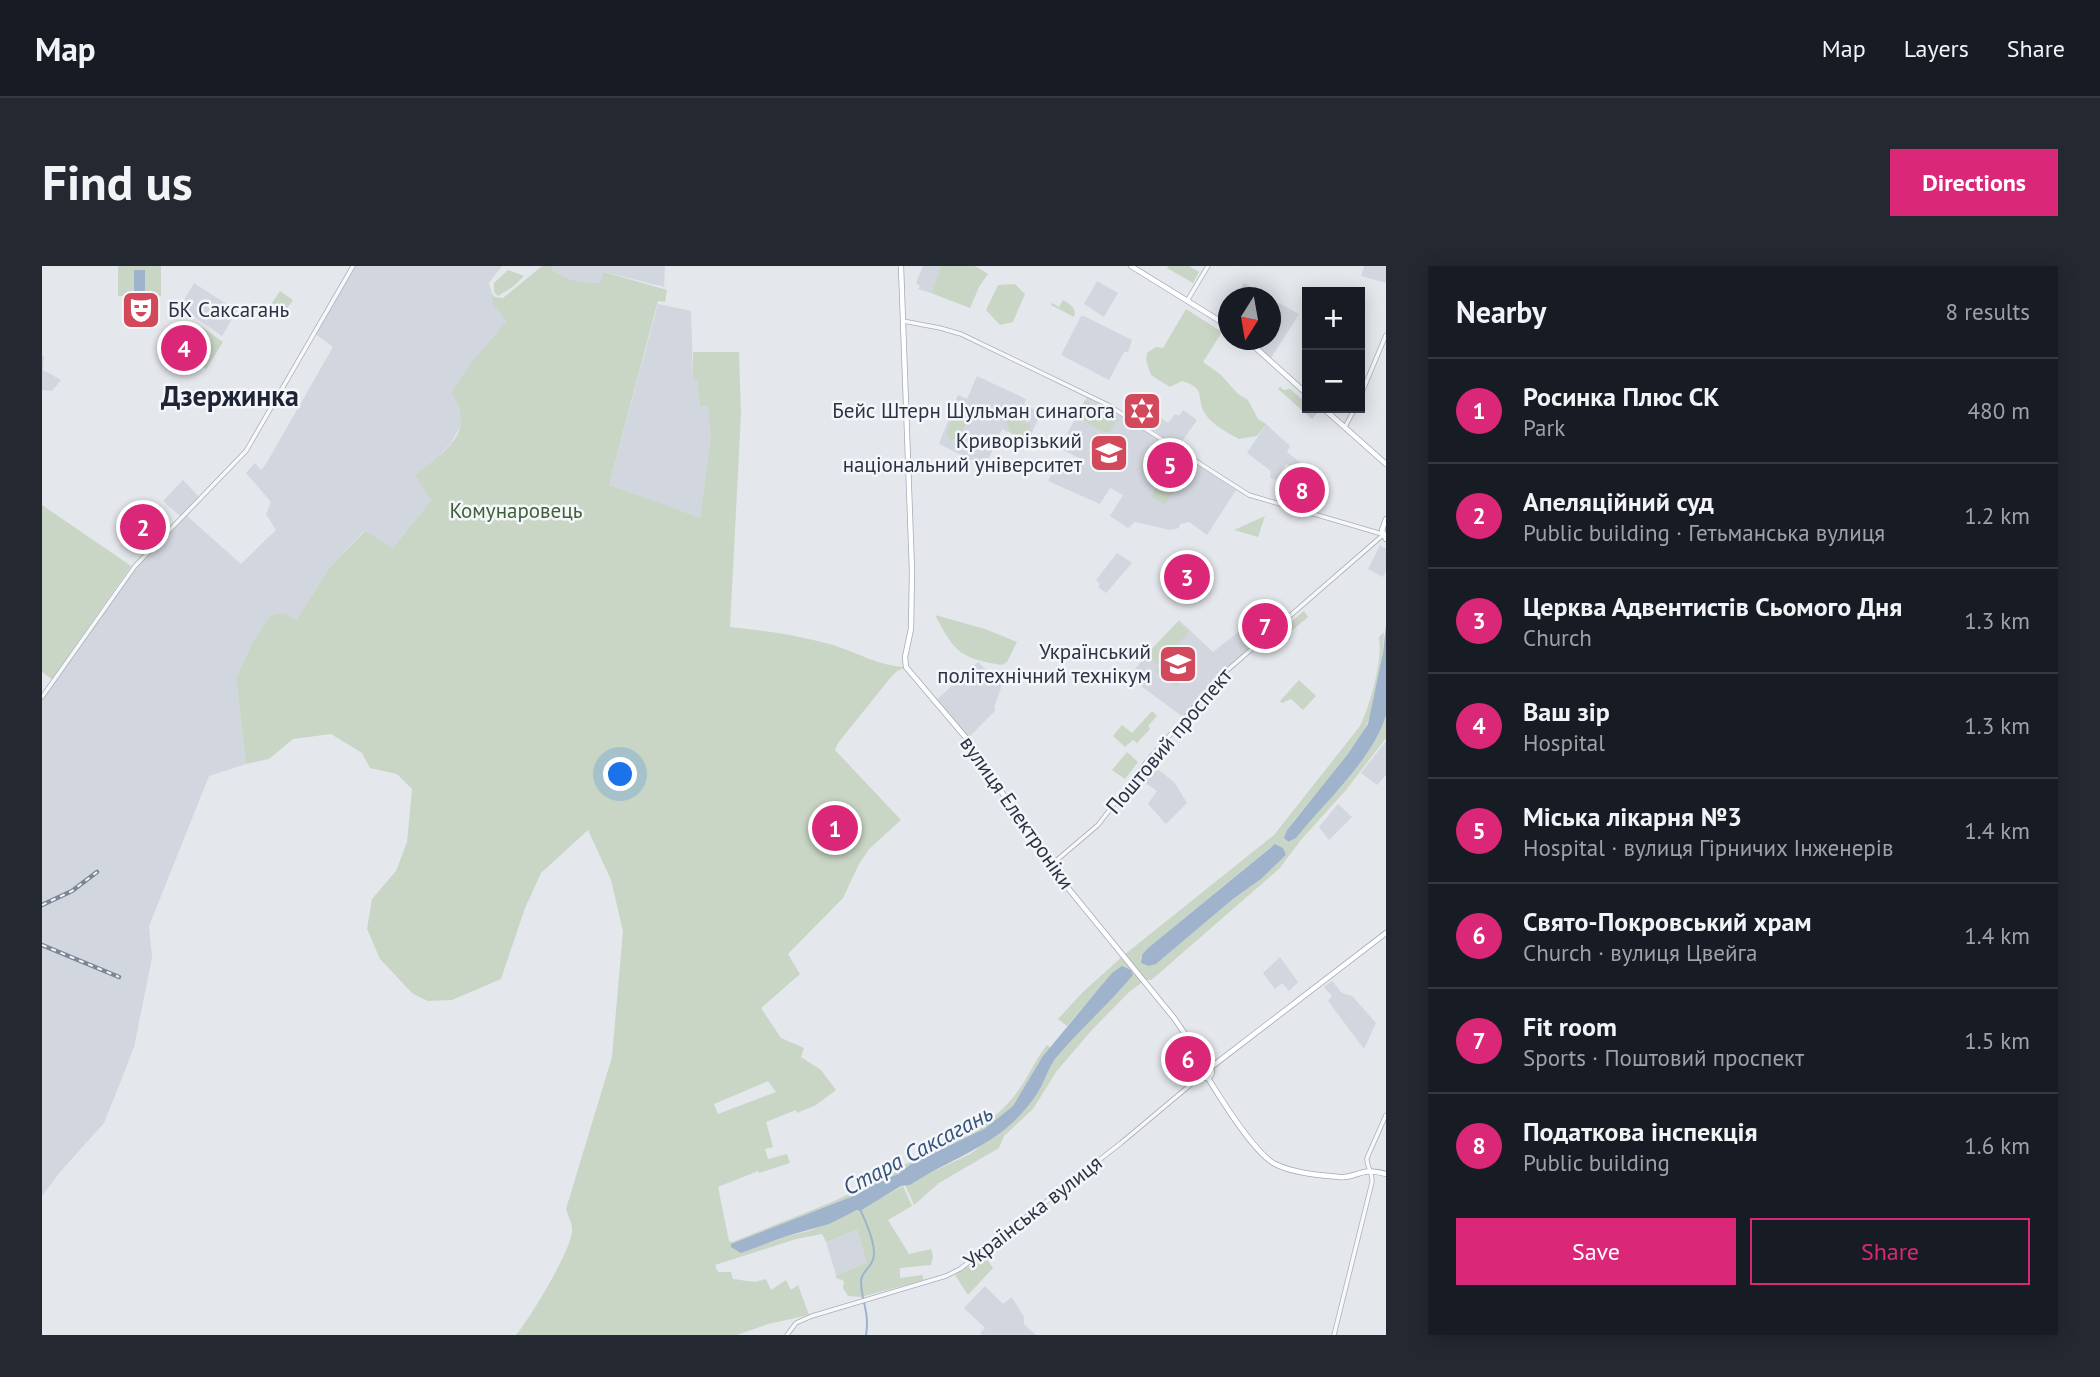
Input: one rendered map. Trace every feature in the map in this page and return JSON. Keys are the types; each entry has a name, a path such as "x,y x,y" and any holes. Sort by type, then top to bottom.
{"main road":[{"path":"901,266 903,321"},
{"path":"1131,266 1218,320"},
{"name":"вулиця Електроніки","path":"903,321 912,571 911,629 905,657 906,667 967,739 1050,866 1174,1018 1196,1050 1203,1066"},
{"path":"1258,350 1302,390"},
{"path":"1329,413 1386,464"},
{"path":"1384,536 1382,525 1386,519"},
{"path":"1210,1068 1386,933"},
{"path":"1210,1068 1203,1066 1199,1071 1201,1076 1208,1078 1257,1148 1274,1163 1343,1178 1372,1171 1386,1174"},
{"path":"1208,1078 1212,1074 1210,1068"}],"street":[{"path":"42,697 135,566 246,451 353,266"},
{"path":"1187,301 1208,266"},
{"path":"903,321 961,334 1108,405 1249,495 1384,536"},
{"path":"1365,385 1386,335"},
{"path":"1345,427 1352,413"},
{"name":"Поштовий проспект","path":"1050,866 1098,825 1159,747 1223,674 1374,541 1384,536"},
{"name":"Українська вулиця","path":"787,1335 803,1319 946,1276 960,1269 1121,1143 1201,1076"},
{"path":"1334,1335 1369,1196 1372,1171 1367,1164 1367,1158 1386,1115"}],"shaded area":[{"path":"353,266 502,266 489,283 493,305 508,321 459,404 463,414 461,425 451,443 439,456 431,500 393,548 364,531 330,567 296,620 251,645 236,678 246,764 209,776 149,926 152,958 134,1047 122,1078 104,1123 42,1196 42,697 135,566 181,517 163,501 183,480 200,498 185,514 241,564 276,530 266,514 271,502 246,473 255,463 261,470 266,464 333,347 314,333"},
{"path":"553,266 665,266 664,287 605,272 600,283 590,285 567,280 552,270"},
{"path":"923,266 941,266 931,293 918,289 920,286 916,283"},
{"path":"1364,266 1386,266 1386,283 1361,276"},
{"path":"1097,281 1118,293 1104,317 1084,304"},
{"path":"194,283 237,311 222,336 180,307"},
{"path":"658,304 691,311 693,378 697,379 700,406 708,407 711,421 700,519 609,485"},
{"path":"1281,304 1299,314 1281,342"},
{"path":"1081,316 1132,340 1128,352 1124,352 1109,380 1061,355"},
{"path":"1262,350 1276,350 1271,358"},
{"path":"42,356 43,370 61,380 52,391 42,390"},
{"path":"977,376 1026,399 1024,404 1041,413 1028,441 1002,429 985,467 939,444 958,395 967,399"},
{"path":"1087,397 1140,427 1236,490 1207,535 1189,522 1170,530 1135,522 1128,528 1110,516 1123,495 1110,488 1100,504 1048,481 1055,467 1071,472 1079,458 1059,448"},
{"path":"1183,410 1197,420 1178,447 1147,426 1155,414 1168,423 1175,414 1179,416"},
{"path":"1266,424 1290,446 1287,452 1301,463 1297,469 1286,464 1276,480 1270,478 1271,471 1247,453"},
{"path":"1380,545 1386,549 1386,571 1383,577 1368,569"},
{"path":"1117,553 1132,563 1106,593 1098,587 1100,584 1096,580"},
{"name":"Український політехнічний технікум","path":"1179,620 1213,652 1237,633 1249,648 1204,691 1183,717 1129,677"},
{"path":"978,662 1002,685 994,708 996,710 967,739 934,702"},
{"path":"1386,741 1386,775 1377,785 1361,773"},
{"path":"1150,763 1175,783 1187,803 1166,824 1148,804 1157,791 1138,778"},
{"path":"1338,804 1352,817 1329,840 1319,827"},
{"path":"1280,957 1298,982 1289,991 1282,983 1275,989 1263,973"},
{"path":"1332,981 1342,993 1352,996 1376,1023 1364,1049 1328,1001 1332,996 1324,987"},
{"path":"857,1230 867,1263 836,1275 826,1242"},
{"path":"985,1286 1003,1304 1012,1297 1024,1317 1024,1324 1036,1335 982,1335 980,1333 985,1328 964,1308"}],"green space":[{"path":"118,266 161,266 161,296 118,296"},
{"name":"Комунаровець","path":"542,266 553,266 552,270 558,274 580,282 600,283 604,272 667,290 665,302 658,301 609,485 700,518 711,436 708,407 700,406 697,380 693,378 693,352 739,352 741,414 730,627 807,639 833,645 878,662 906,667 891,677 835,750 901,820 869,849 843,898 788,954 800,974 761,1008 781,1038 804,1048 801,1057 821,1070 836,1090 816,1105 766,1122 773,1147 765,1149 768,1159 787,1154 790,1163 759,1173 758,1171 718,1187 729,1241 732,1242 832,1202 888,1176 888,1168 894,1167 898,1174 856,1195 732,1244 770,1243 809,1231 863,1208 903,1186 912,1206 888,1220 909,1254 931,1249 933,1256 931,1265 900,1268 900,1278 922,1275 924,1280 861,1297 848,1296 843,1288 844,1281 836,1278 836,1275 867,1263 857,1230 826,1242 822,1234 796,1239 715,1265 718,1272 731,1272 733,1279 755,1282 766,1279 771,1290 786,1280 791,1290 798,1285 809,1315 768,1324 737,1335 516,1335 549,1284 570,1240 572,1226 566,1209 612,1057 623,931 611,880 588,830 541,873 525,908 501,979 452,1000 428,1001 413,994 380,959 367,929 372,899 396,871 407,842 412,789 397,774 370,768 362,753 331,734 293,739 269,759 246,764 236,678 251,645 270,616 284,613 296,620 330,567 365,531 393,548 431,500 415,475 446,449 459,430 459,407 451,393 472,362 507,321 493,305 492,294 503,298","holes":["768,1081 776,1092 718,1114 714,1104"]},
{"path":"941,266 975,266 988,274 970,308 931,293"},
{"path":"1189,266 1199,272 1193,283 1167,268"},
{"path":"508,270 524,276 498,296 494,292 494,283"},
{"path":"1015,284 1025,294 1013,322 1000,325 986,310 998,285"},
{"path":"280,291 293,300 285,311 280,308 274,317 266,312"},
{"path":"1063,300 1074,309 1074,317 1051,305 1052,303 1059,307"},
{"path":"1186,309 1218,329 1218,338 1203,362 1248,400 1258,419 1266,424 1257,436 1239,439 1230,434 1206,415 1195,387 1182,381 1170,387 1151,375 1146,360 1147,353 1156,347 1163,348"},
{"path":"202,327 223,342 206,369 184,355"},
{"path":"1278,389 1290,389 1302,400 1302,410"},
{"path":"1085,400 1117,418 1110,432 1103,432 1076,416"},
{"path":"1305,413 1317,413 1312,419"},
{"path":"960,414 965,417 966,423 959,438 952,440 947,432 953,417"},
{"path":"1009,415 1031,425 1025,439 1010,432 1006,420"},
{"path":"1168,470 1180,478 1183,475 1190,480 1187,485 1180,481 1165,505 1151,496"},
{"path":"42,505 131,566 52,679 42,672"},
{"path":"1265,516 1258,537 1234,530"},
{"path":"1304,611 1308,617 1289,633 1285,627"},
{"path":"935,615 985,629 1017,642 1007,662 1002,665 977,660 954,646"},
{"path":"1251,621 1260,632 1246,644 1237,633"},
{"path":"1178,622 1189,632 1158,665 1147,654"},
{"path":"1384,632 1380,678 1368,722 1353,749 1287,830 1286,841 1296,838 1360,764 1380,731 1386,715 1386,738 1346,790 1300,841 1280,868 1156,976 1145,980 1128,993 1091,1031 1056,1072 1033,1109 1004,1136 999,1148 939,1183 914,1205 905,1185 970,1154 1010,1125 1039,1091 1057,1057 1130,978 1107,980 1067,1026 1058,1019 1083,992 1124,955 1274,835 1360,726 1375,683 1379,637","holes":["1272,846 1286,855 1261,879 1156,964 1149,966 1140,958 1148,948"]},
{"path":"1168,659 1185,676 1176,687 1155,671"},
{"path":"1299,680 1316,696 1303,710 1291,699 1282,703 1280,701"},
{"path":"1152,711 1157,716 1148,726 1150,729 1137,743 1133,740 1125,747 1113,736 1122,725 1132,733"},
{"path":"1127,752 1138,762 1125,779 1112,770"},
{"path":"1047,1045 1050,1047 1013,1106 984,1129 899,1173 893,1161 898,1153 906,1164 965,1136 992,1118 1020,1089"},
{"path":"984,1255 993,1268 968,1295 955,1275"}],"water":[{"path":"134,270 145,270 145,293 134,293"},
{"path":"1386,625 1386,715 1380,731 1360,764 1296,838 1288,842 1284,838 1287,830 1348,754 1368,724"},
{"path":"1275,844 1283,848 1286,855 1261,879 1156,964 1149,966 1141,963 1142,955 1148,948"},
{"path":"1122,966 1131,970 1133,975 1056,1058 1031,1102 999,1133 975,1149 910,1185 901,1186 860,1211 741,1253 731,1247 731,1244 856,1195 898,1174 911,1164 984,1129 1013,1106 1043,1056 1112,973"}],"waterway":[{"path":"861,1211 874,1251 872,1262 861,1281 867,1320 866,1335"}],"railway":[{"path":"42,905 72,891 97,872"},
{"path":"42,945 119,977"}],"place":[{"name":"БК Саксагань","path":"141,310"},
{"name":"Ваш зір","path":"184,348"},
{"name":"Бейс Штерн Шульман синагога","path":"1142,411"},
{"name":"Криворізький національний університет","path":"1109,453"},
{"name":"Міська лікарня №3","path":"1170,465"},
{"name":"Податкова інспекція","path":"1302,490"},
{"name":"Апеляційний суд","path":"143,527"},
{"name":"Церква Адвентистів Сьомого Дня","path":"1187,577"},
{"name":"Fit room","path":"1265,626"},
{"name":"Український політехнічний технікум","path":"1178,664"},
{"name":"Росинка Плюс СК","path":"835,828"},
{"name":"Свято-Покровський храм","path":"1188,1059"}],"district":[{"name":"Дзержинка","path":"230,396"}],"water label":[{"name":"Стара Саксагань","path":"918,1150"}]}
